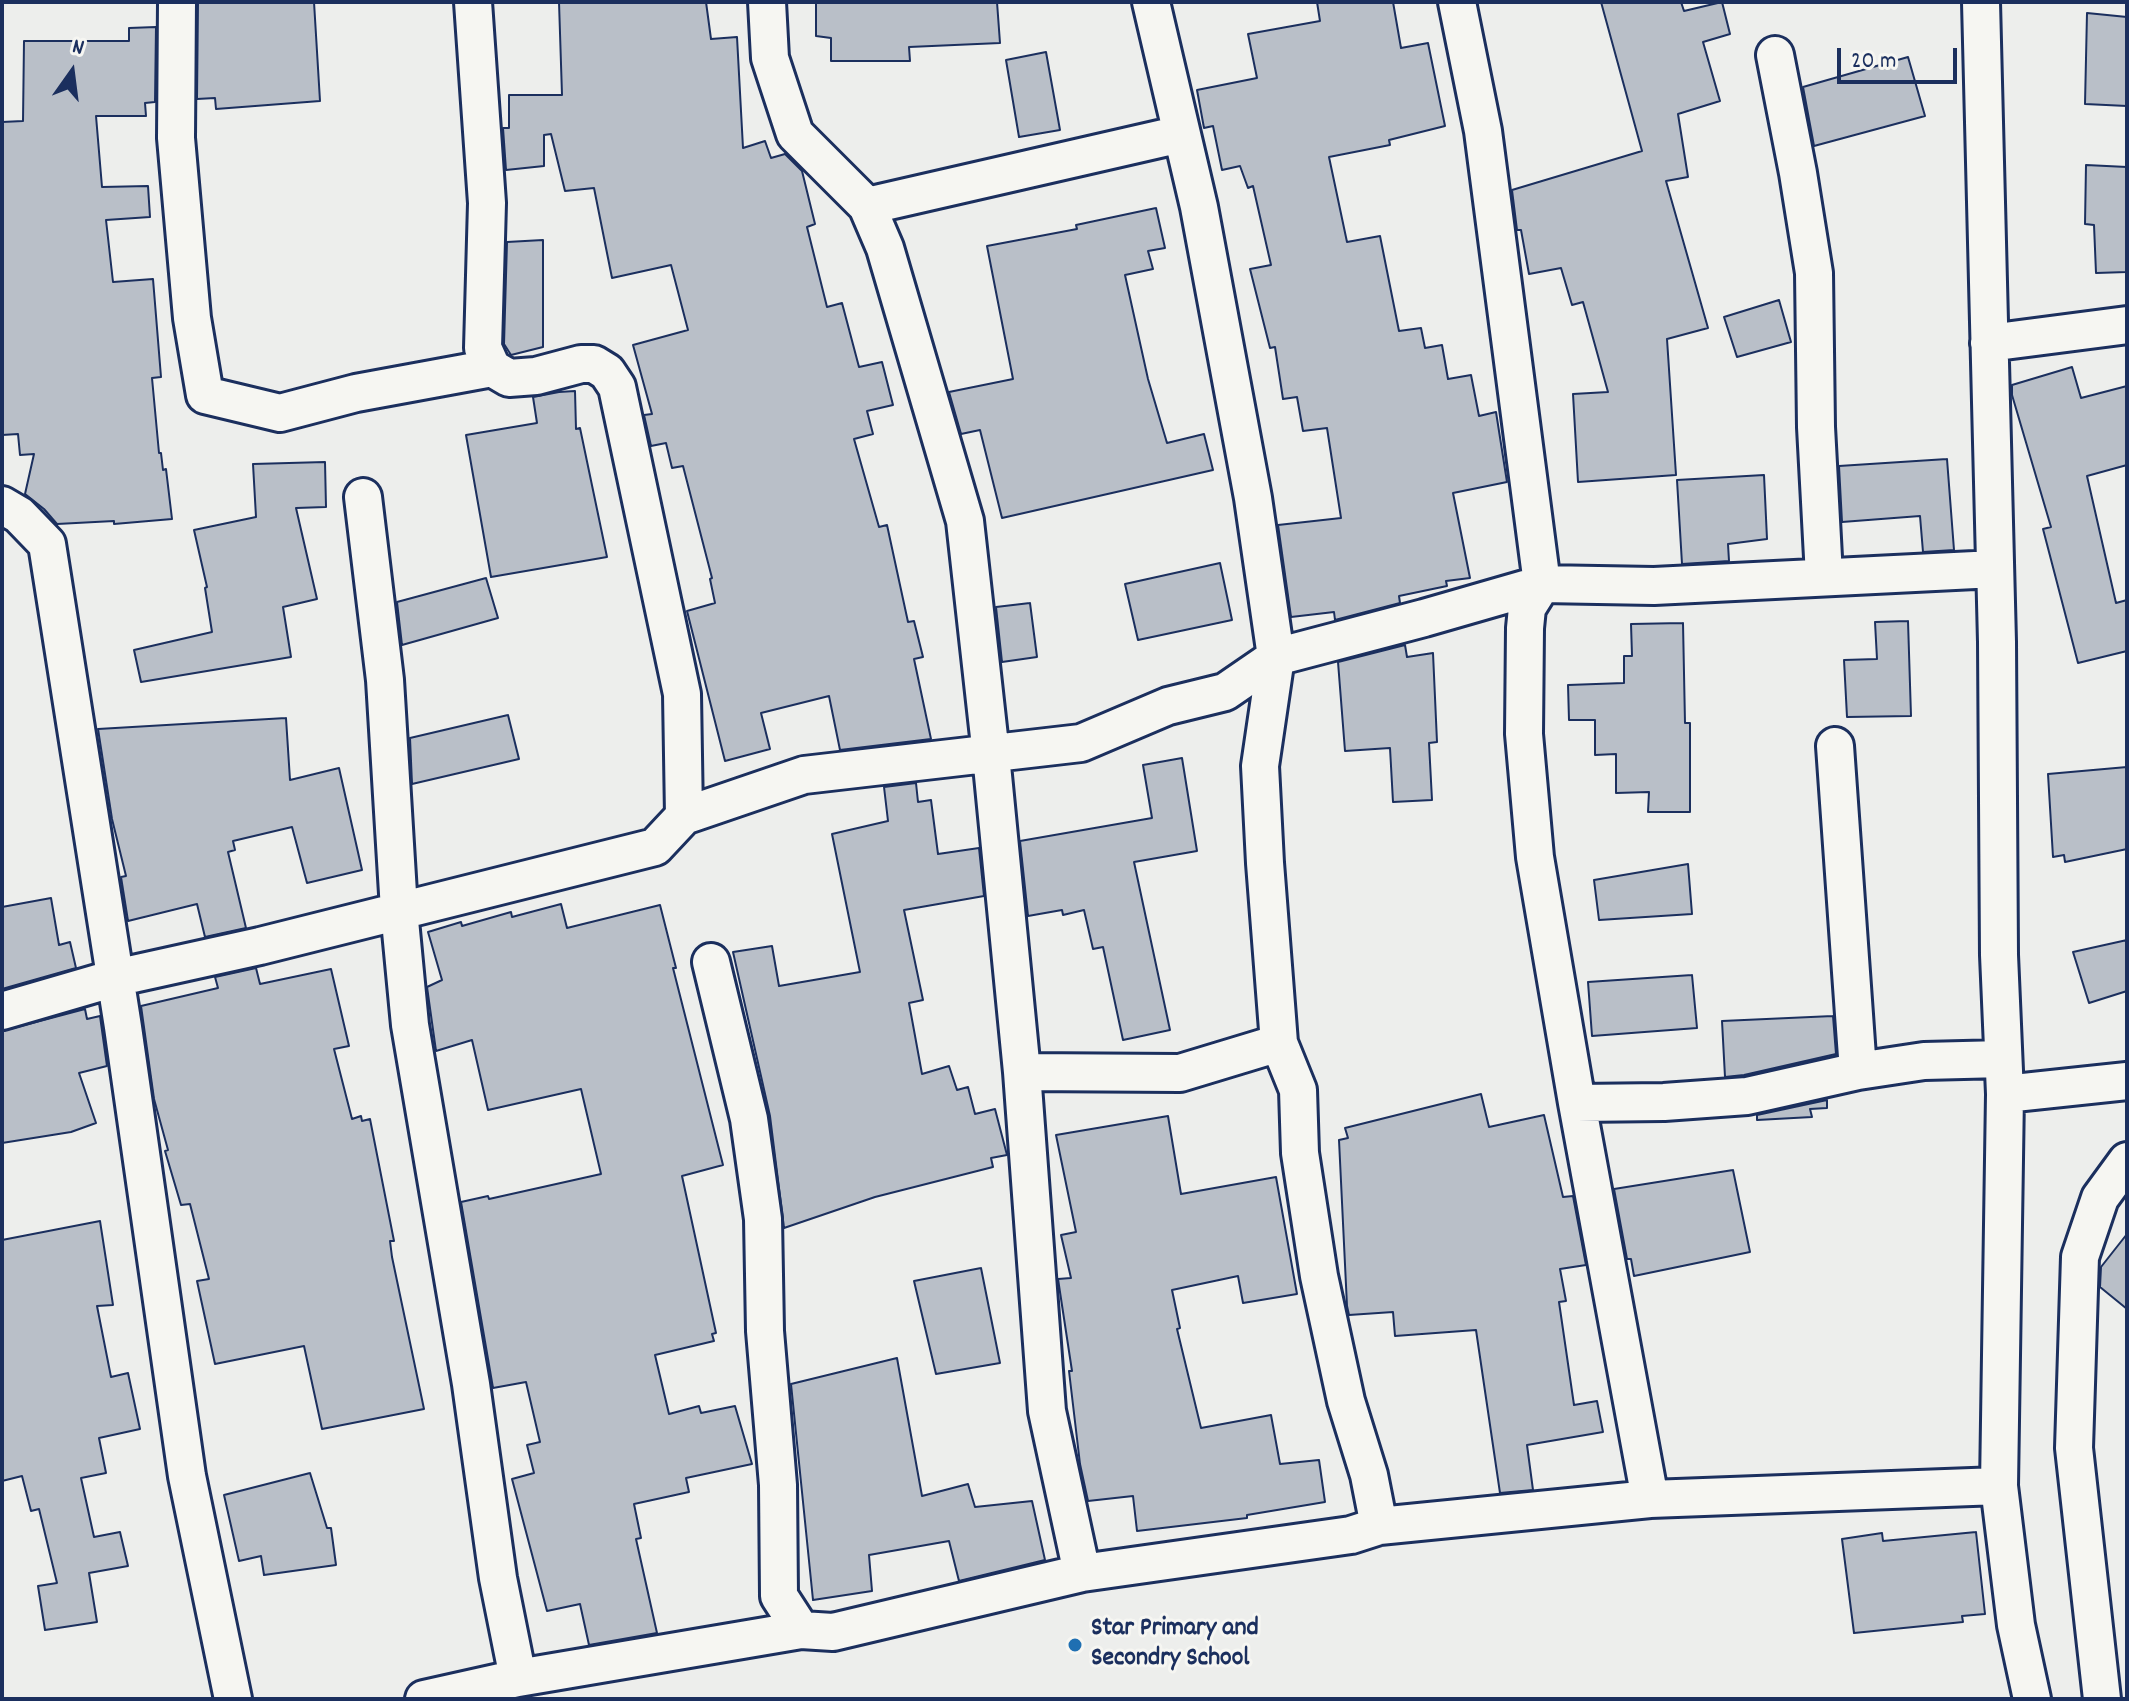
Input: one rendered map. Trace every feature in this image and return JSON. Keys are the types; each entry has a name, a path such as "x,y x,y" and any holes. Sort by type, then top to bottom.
{"street":[{"path":"177,2 176,138 192,318 205,395 280,413 356,393 492,368"},
{"path":"473,2 487,203 483,348 492,368 509,378 536,376 581,364 594,364 607,372 617,387 682,694 684,816"},
{"path":"767,2 770,58 795,134 867,206 885,248 965,521 1022,1072 1047,1411 1082,1573"},
{"path":"1151,2 1199,207 1253,498 1276,657 1260,766 1279,1043 1298,1090 1300,1153 1319,1276 1346,1401 1369,1475 1379,1526"},
{"path":"1457,2 1483,131 1542,584 1527,608 1524,734 1535,857 1650,1499"},
{"path":"1981,2 1995,569 1999,955 2004,1076 1999,1486 2016,1625 2032,1699"},
{"path":"1775,55 1814,273 1816,427 1824,576"},
{"path":"867,206 1181,134"},
{"path":"1989,343 2127,325"},
{"path":"363,497 385,680 399,910 410,1025 471,1384 498,1578 518,1678"},
{"path":"2,505 19,515 47,544 115,978 187,1476 233,1699"},
{"path":"2,1011 115,978 260,946 655,847 684,816 804,775 1081,743 1168,706 1225,692 1276,657 1542,584 1654,586 1995,569"},
{"path":"1835,746 1858,1071"},
{"path":"711,962 749,1119 763,1219 765,1331 778,1485 779,1596 801,1630"},
{"path":"1022,1072 1180,1073 1279,1043"},
{"path":"1577,1103 1664,1102 1747,1096 1858,1071 1924,1061 2004,1076 2127,1081"},
{"path":"2102,1699 2074,1448 2080,1257 2100,1198 2127,1161"},
{"path":"424,1699 518,1678 801,1630 833,1632 1082,1573 1351,1535 1379,1526 1650,1499 1999,1486"}],"building":[{"path":"198,2 314,2 320,101 216,109 215,98 197,99"},
{"path":"559,2 706,2 711,39 737,37 743,148 765,141 771,158 785,154 802,171 815,224 807,227 827,307 842,303 859,367 882,362 893,405 867,411 873,434 854,439 879,527 887,525 908,622 914,621 923,657 914,659 931,739 840,750 829,696 761,713 770,749 725,761 687,611 715,603 712,578 683,466 672,468 666,443 651,446 644,415 652,414 633,345 688,330 671,265 612,278 594,188 565,191 551,134 544,135 544,166 506,170 503,128 509,128 509,95 562,95"},
{"path":"816,2 997,2 1000,43 909,47 910,61 831,61 831,38 816,36"},
{"path":"1317,2 1393,2 1401,48 1428,43 1445,126 1389,140 1390,145 1329,157 1347,242 1380,236 1399,331 1421,328 1425,348 1442,345 1448,379 1471,375 1479,416 1496,412 1507,482 1453,493 1470,578 1446,581 1447,586 1399,596 1400,603 1335,620 1334,612 1291,617 1278,525 1341,518 1327,428 1303,431 1297,397 1283,399 1275,347 1270,348 1250,269 1271,265 1253,186 1248,188 1240,166 1222,170 1213,126 1204,128 1197,90 1257,78 1248,34 1320,21"},
{"path":"1601,2 1681,2 1684,11 1722,2 1730,34 1703,42 1720,101 1678,114 1688,177 1666,181 1708,328 1667,339 1676,475 1578,482 1573,394 1608,392 1583,302 1572,305 1561,268 1529,274 1521,230 1517,230 1512,190 1642,151"},
{"path":"2087,13 2127,17 2127,106 2085,104"},
{"path":"156,27 155,102 145,103 146,116 96,116 102,187 148,186 150,217 106,220 113,282 153,279 161,377 152,378 159,453 163,470 166,469 172,519 114,524 114,521 57,524 25,494 34,454 20,455 18,434 2,435 2,122 23,121 24,41 129,41 129,28"},
{"path":"1046,52 1060,130 1019,137 1006,60"},
{"path":"1908,57 1925,116 1814,146 1803,87"},
{"path":"2086,165 2127,167 2127,272 2096,273 2094,225 2085,224"},
{"path":"1156,208 1165,248 1148,251 1153,269 1125,275 1148,379 1167,443 1204,434 1213,470 1002,518 980,430 961,434 949,392 1013,379 987,246 1077,229 1076,225"},
{"path":"543,240 543,347 511,355 504,344 507,242"},
{"path":"1779,300 1791,342 1737,357 1724,317"},
{"path":"2072,367 2081,398 2127,386 2127,465 2087,476 2116,603 2127,600 2127,651 2078,663 2043,529 2051,527 2012,395 2012,385"},
{"path":"575,391 576,429 580,428 607,557 491,577 466,435 537,423 533,397"},
{"path":"1947,459 1954,550 1923,552 1920,516 1842,522 1839,466"},
{"path":"325,462 326,507 296,508 317,599 283,607 291,657 141,682 134,650 212,632 207,587 194,530 256,517 253,464"},
{"path":"1764,475 1767,539 1728,544 1729,561 1682,564 1677,480"},
{"path":"1220,563 1232,620 1138,640 1125,584"},
{"path":"486,578 498,618 402,645 397,602"},
{"path":"1030,603 1037,657 1002,662 996,607"},
{"path":"1908,621 1911,716 1847,717 1844,660 1877,659 1875,622"},
{"path":"1683,623 1685,723 1690,723 1690,812 1648,812 1649,792 1616,793 1616,754 1595,755 1595,720 1569,720 1568,685 1624,683 1624,656 1632,656 1631,624"},
{"path":"1405,645 1407,657 1433,653 1437,742 1429,743 1432,800 1393,802 1390,748 1345,751 1338,662"},
{"path":"508,715 519,759 412,784 410,738"},
{"path":"286,718 290,780 339,768 362,870 307,883 292,827 233,841 235,850 228,852 246,928 205,937 197,904 128,921 121,877 126,876 112,819 98,729"},
{"path":"1182,758 1197,851 1134,862 1170,1030 1123,1040 1103,947 1093,949 1084,910 1063,915 1062,910 1028,916 1020,841 1152,818 1143,765"},
{"path":"2127,767 2127,849 2065,862 2064,855 2053,857 2048,774"},
{"path":"916,783 918,802 931,800 938,854 979,848 984,896 904,910 923,1000 909,1003 922,1074 949,1066 957,1090 968,1087 975,1114 995,1109 1007,1155 991,1158 993,1167 875,1197 784,1228 770,1116 733,952 772,946 779,986 860,972 832,834 888,821 884,787"},
{"path":"1688,864 1692,914 1599,920 1594,880"},
{"path":"51,898 59,945 70,942 76,968 2,989 2,907"},
{"path":"561,904 567,928 660,905 723,1165 682,1176 716,1333 712,1334 714,1341 655,1355 669,1414 699,1406 701,1413 735,1406 752,1464 686,1478 689,1492 634,1504 641,1538 636,1539 657,1633 589,1645 580,1604 547,1611 512,1479 534,1473 527,1445 540,1442 526,1382 493,1388 461,1202 488,1196 489,1199 601,1174 581,1089 488,1110 472,1040 436,1051 427,987 442,980 428,932 461,922 462,926 511,912 512,917"},
{"path":"2127,940 2127,991 2089,1003 2073,952"},
{"path":"256,968 260,984 331,969 349,1046 334,1049 352,1119 361,1116 362,1121 370,1119 394,1241 390,1241 392,1257 424,1409 322,1429 304,1346 215,1364 197,1281 209,1279 190,1204 181,1205 165,1151 168,1150 154,1099 141,1006 218,988 215,977"},
{"path":"1692,975 1697,1028 1592,1036 1588,982"},
{"path":"85,1009 87,1019 100,1016 107,1066 79,1073 96,1123 71,1132 2,1143 2,1031"},
{"path":"1833,1016 1836,1054 1725,1077 1722,1021"},
{"path":"1481,1094 1489,1127 1544,1115 1563,1197 1573,1196 1586,1265 1560,1269 1566,1301 1559,1302 1574,1405 1597,1401 1603,1432 1527,1445 1533,1490 1500,1493 1476,1330 1395,1336 1393,1312 1349,1315 1339,1140 1348,1138 1345,1128"},
{"path":"1827,1100 1827,1108 1810,1109 1812,1117 1757,1120 1757,1115"},
{"path":"1168,1116 1181,1194 1276,1177 1297,1294 1243,1303 1238,1276 1172,1290 1180,1328 1177,1329 1201,1428 1271,1415 1280,1464 1319,1460 1325,1502 1247,1515 1247,1518 1137,1531 1133,1496 1088,1501 1080,1464 1069,1371 1072,1371 1058,1279 1071,1278 1061,1235 1076,1232 1056,1135"},
{"path":"1733,1170 1750,1252 1634,1276 1631,1259 1627,1259 1614,1189"},
{"path":"100,1221 113,1305 97,1306 111,1377 128,1373 140,1429 99,1438 106,1473 81,1478 94,1537 120,1532 128,1566 89,1573 97,1622 45,1630 38,1586 57,1583 39,1509 31,1511 22,1476 2,1481 2,1240"},
{"path":"2127,1234 2127,1309 2100,1287 2101,1267"},
{"path":"981,1268 1000,1363 936,1374 914,1281"},
{"path":"897,1358 922,1496 968,1484 975,1507 1032,1501 1045,1560 959,1581 949,1541 869,1555 872,1591 813,1600 791,1384"},
{"path":"310,1473 327,1528 331,1528 336,1565 264,1575 261,1556 239,1561 224,1495"},
{"path":"1976,1532 1985,1614 1962,1616 1963,1622 1854,1633 1842,1539 1882,1533 1883,1541"}],"place":[{"name":"Star Primary and Secondry School","path":"1075,1645"}]}
